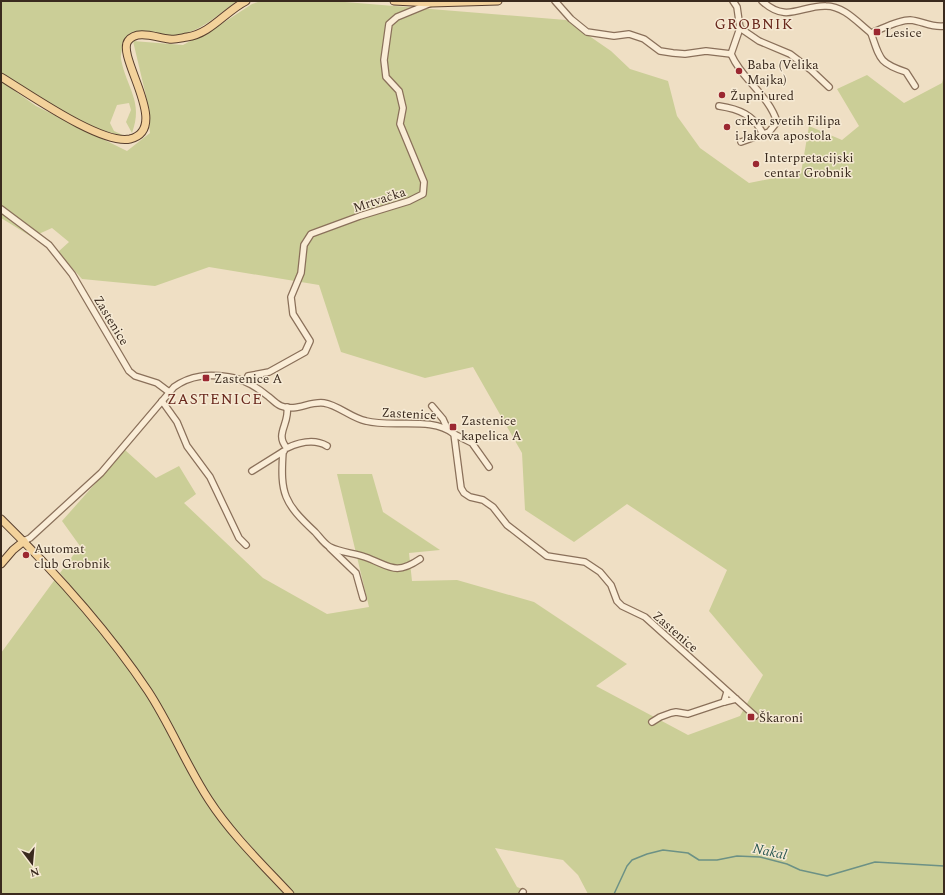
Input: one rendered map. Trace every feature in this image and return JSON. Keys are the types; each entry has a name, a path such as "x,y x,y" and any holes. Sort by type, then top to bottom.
{"main road":[{"path":"1,76 88,129 108,137 122,140 132,138 141,132 147,116 129,59 126,46 128,40 137,35 170,40 189,37 205,30 246,1"},
{"path":"394,1 431,3 498,1"},
{"path":"1,518 70,590 101,628 148,692 210,801 234,834 290,894"},
{"path":"1,564 13,550 24,541"}],"street":[{"path":"555,1 571,20 587,32 614,36 629,34 644,38 660,51 685,54 706,51 731,54"},
{"path":"733,1 738,7 740,28 731,54 738,69 770,104 776,124 769,132 741,142"},
{"path":"762,1 771,8 782,12 799,12 827,6 842,10 871,33 880,58 888,66 906,72 915,86"},
{"name":"Mrtvačka","path":"246,381 248,376 269,372 305,352 310,341 293,314 291,297 301,273 304,245 311,234 360,216 409,201 423,194 424,182 400,124 403,108 399,91 386,77 384,60 389,24 397,17 431,3"},
{"path":"871,33 908,20 918,21 930,26 944,26"},
{"path":"740,28 759,41 790,54 811,70 829,87"},
{"path":"719,106 729,107 752,118 758,123 763,134"},
{"name":"Zastenice","path":"1,209 46,243 72,274 129,370 135,376 157,383 169,392"},
{"path":"24,541 30,538 101,473 169,392 184,380 195,376 229,377 246,381 276,403 287,407 288,414 281,440 285,450 283,490 295,514 356,573 363,598"},
{"path":"162,401 177,422 187,446 210,477 239,538 246,545"},
{"name":"Zastenice","path":"287,407 324,403 365,421 390,424 438,425 447,428 454,434 461,488 464,493 470,497 483,500 493,507 507,525 547,556 585,562 600,572 611,585 617,601 622,606 645,617 755,716"},
{"path":"432,406 443,419 447,428"},
{"path":"454,434 472,444 489,467"},
{"path":"252,471 294,444 316,441 327,446"},
{"path":"328,546 338,550 351,552 396,570 409,566 420,559"},
{"path":"724,702 727,692"},
{"path":"652,722 660,716 676,712 688,714 736,699"}],"green space":[{"path":"1,1 237,1 208,23 183,34 173,37 161,37 138,34 126,38 121,59 135,103 135,122 132,133 126,122 131,110 129,103 117,105 110,123 114,131 127,137 80,124 14,84 1,73"},
{"path":"261,1 333,1 566,20 611,51 630,69 668,81 677,116 700,148 749,183 801,173 809,126 842,140 859,126 837,89 867,75 904,103 942,83 944,75 944,894 588,894 578,875 563,860 495,848 517,887 522,889 520,894 294,894 222,814 200,780 174,730 90,609 60,573 80,546 62,521 125,450 156,478 179,466 196,494 184,503 263,578 327,614 369,607 337,474 372,474 383,512 440,550 409,553 412,581 457,580 534,602 627,664 596,686 688,735 740,716 763,675 709,611 727,570 627,504 574,542 525,510 522,453 473,367 425,378 341,352 319,285 209,267 155,286 82,279 58,252 69,242 52,228 32,237 1,218 1,81 36,106 127,151 150,133 146,96 133,41 183,45 220,25 252,4"},
{"path":"56,578 104,636 137,680 155,709 198,790 216,814 286,894 1,894 1,653"}],"waterway":[{"name":"Nakal","path":"614,894 627,866 632,860 663,850 688,853 699,860 717,860 737,856 760,857 787,864 800,870 827,876 875,862 944,866"}],"place":[{"name":"Lesice","path":"877,32"},
{"name":"Baba (Velika Majka)","path":"739,71"},
{"name":"Župni ured","path":"722,95"},
{"name":"crkva svetih Filipa i Jakova apostola","path":"727,127"},
{"name":"Interpretacijski centar Grobnik","path":"756,164"},
{"name":"Zastenice A","path":"206,378"},
{"name":"Zastenice kapelica A","path":"453,427"},
{"name":"Automat club Grobnik","path":"26,555"},
{"name":"Škaroni","path":"751,717"}],"district":[{"name":"GROBNIK","path":"754,24"},
{"name":"ZASTENICE","path":"215,399"}]}
